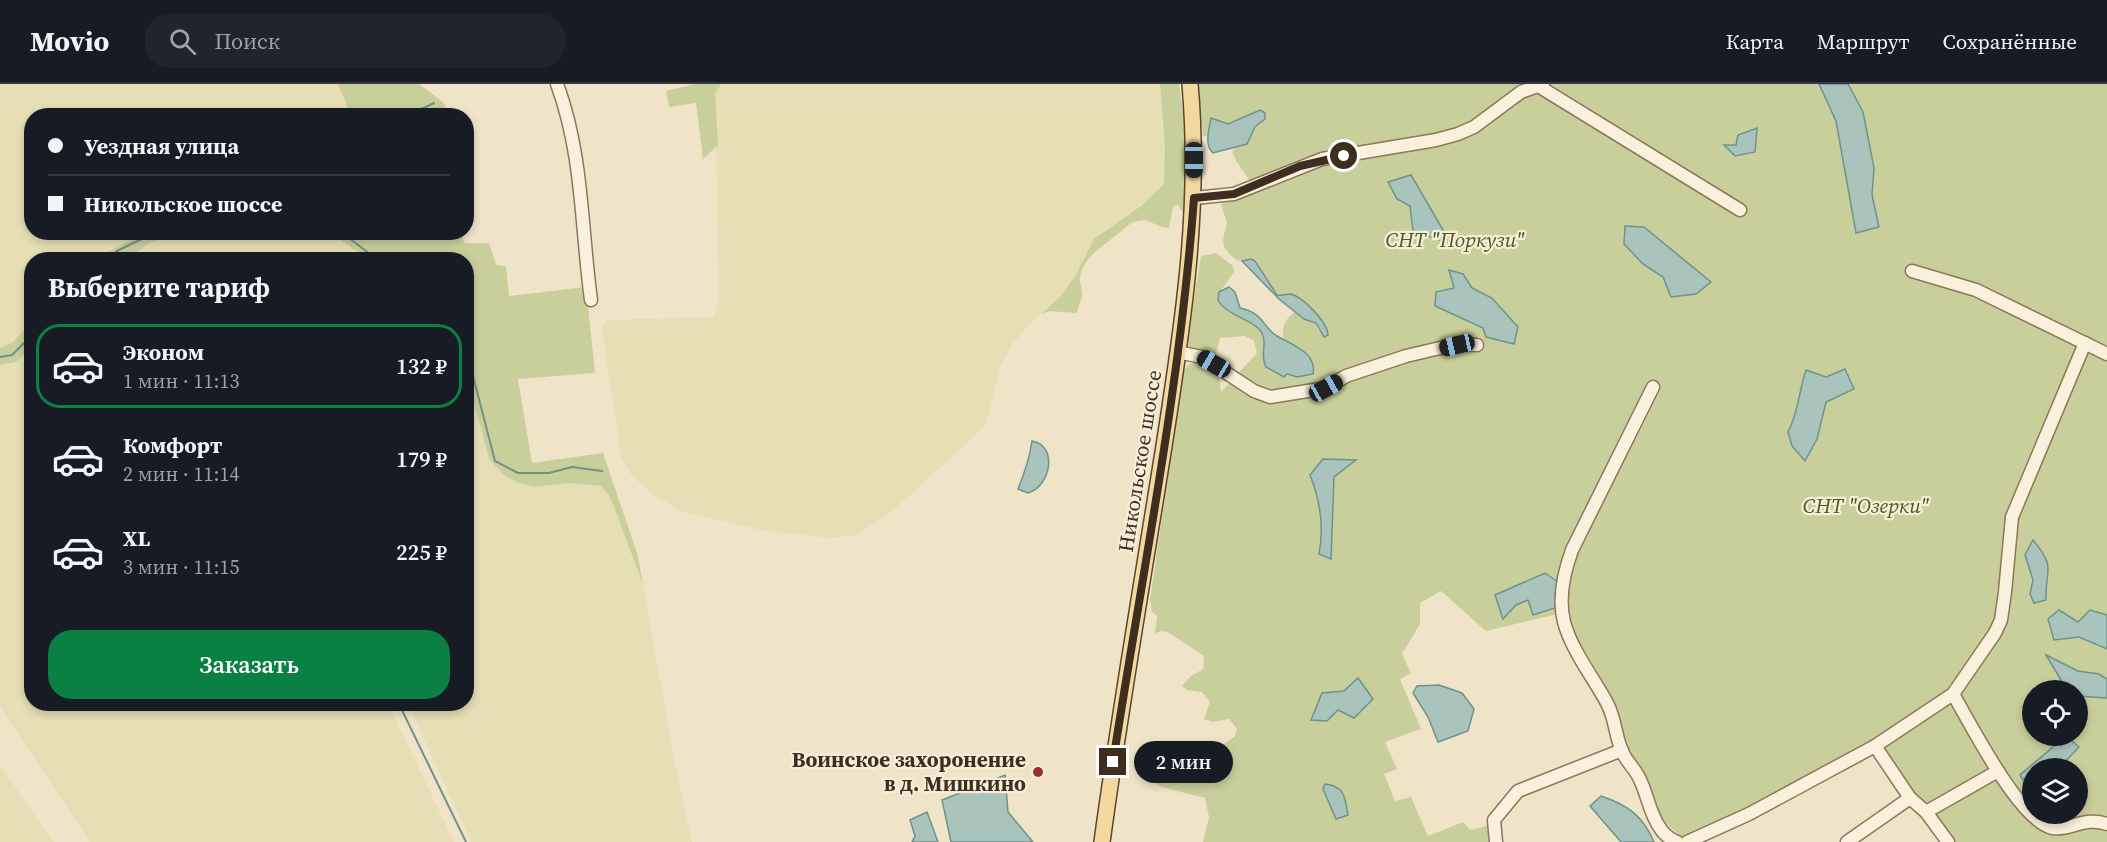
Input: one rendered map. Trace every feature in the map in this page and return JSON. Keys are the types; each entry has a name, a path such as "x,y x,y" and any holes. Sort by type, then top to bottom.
{"main road":[{"name":"Никольское шоссе","path":"1102,842 1178,352 1188,273 1194,198 1194,141 1190,84"}],"street":[{"path":"557,84 570,118 578,159 591,300"},
{"path":"1194,198 1234,194 1322,159 1436,140 1458,134 1474,127 1521,92 1538,84 1740,210"},
{"path":"1912,271 1976,290 2107,354"},
{"path":"1687,842 1749,814 1875,746 1953,694 1995,633 2001,620 2012,517 2085,343"},
{"path":"1178,352 1202,357 1254,391 1270,397 1326,388 1346,376 1406,356 1457,345 1477,345"},
{"path":"1653,387 1572,550 1565,569 1562,602 1564,622 1617,727 1622,750 1641,780 1650,811 1661,830 1670,840 1677,842"},
{"path":"1953,694 1998,771 2019,802 2037,821 2054,828 2086,821 2107,824"},
{"path":"1875,746 1910,798 1926,812 1948,842"},
{"path":"1496,842 1494,820 1518,791 1622,750"},
{"path":"1926,812 1998,771"},
{"path":"1847,842 1910,798"}],"shaded area":[{"path":"0,84 338,84 348,108 24,108 24,240 131,240 107,252 24,252 24,330 13,342 0,348"},
{"path":"721,84 1160,84 1165,147 1164,184 1159,191 1094,239 1076,275 1061,296 1033,320 1012,345 1000,366 986,425 895,509 857,535 828,538 761,530 683,512 655,496 632,476 621,457 602,328 607,320 714,317 719,298 715,94"},
{"path":"156,240 341,240 357,252 138,252"},
{"path":"24,355 24,711 391,711 454,842 90,842 0,707 0,365 16,362"},
{"path":"474,402 489,459 504,475 535,487 569,483 601,486 610,497 643,584 674,759 692,842 471,842 411,711 474,711"},
{"path":"0,765 53,842 0,842"}],"green space":[{"path":"338,84 419,84 443,102 446,108 348,108"},
{"path":"694,84 721,84 715,94 718,145 703,159 696,103 669,107 666,91"},
{"path":"1160,84 1179,84 1188,166 1183,213 1178,205 1173,206 1169,228 1143,220 1129,225 1093,253 1085,264 1080,277 1082,296 1077,313 1049,311 1041,314 1061,296 1076,275 1094,239 1142,205 1164,184 1165,147"},
{"path":"1197,84 2107,84 2107,842 1951,842 1875,746 1685,839 1662,821 1645,774 1626,748 1610,739 1612,733 1558,614 1486,631 1441,591 1420,603 1420,624 1402,654 1411,673 1400,679 1421,729 1385,742 1397,769 1384,774 1395,801 1411,797 1428,836 1463,822 1470,830 1497,823 1503,842 1203,842 1209,817 1205,798 1157,784 1158,769 1162,760 1172,750 1210,763 1216,760 1220,747 1235,736 1237,729 1229,719 1213,722 1204,719 1210,702 1202,692 1187,690 1182,686 1191,676 1203,669 1204,656 1169,633 1163,631 1155,633 1157,616 1152,612 1150,600 1183,372 1188,365 1198,361 1219,374 1221,392 1257,353 1254,341 1245,336 1220,338 1215,358 1189,348 1188,335 1201,256 1216,253 1233,266 1234,272 1222,289 1221,305 1260,330 1265,345 1263,360 1278,373 1297,377 1311,376 1313,362 1307,353 1283,339 1284,326 1289,317 1296,311 1304,319 1316,323 1318,330 1327,326 1310,307 1277,295 1251,259 1238,261 1225,248 1224,235 1227,223 1221,204 1256,190 1232,152 1236,147 1241,147 1255,128 1261,124 1259,111 1228,124 1211,118 1209,136 1203,136"},
{"path":"131,240 156,240 137,252 107,252"},
{"path":"341,240 463,240 464,243 489,243 496,265 506,266 509,296 586,287 595,373 518,379 532,463 603,453 637,553 643,584 610,497 601,486 569,483 535,487 519,483 504,475 489,459 474,402 474,252 357,252"},
{"path":"24,330 24,355 16,362 0,365 0,348 13,342"}],"water":[{"path":"1819,84 1848,84 1863,112 1874,168 1872,195 1879,227 1856,233 1836,121"},
{"path":"1260,110 1265,113 1265,119 1255,127 1247,144 1213,153 1210,150 1208,132 1211,118 1228,124"},
{"path":"1757,128 1755,152 1735,156 1724,145 1736,145 1738,135"},
{"path":"1411,175 1446,235 1445,242 1413,231 1410,206 1397,199 1388,182"},
{"path":"1625,226 1644,227 1711,282 1696,294 1671,297 1663,277 1643,264 1624,244"},
{"path":"1251,259 1255,261 1277,295 1291,294 1302,300 1324,324 1328,335 1324,337 1316,323 1304,319 1279,299 1242,261"},
{"path":"1449,270 1463,274 1472,288 1492,298 1518,327 1514,344 1486,337 1483,328 1435,306 1436,292 1454,288"},
{"path":"1229,287 1235,292 1240,308 1254,313 1272,333 1307,355 1313,366 1313,374 1297,377 1287,374 1284,377 1266,367 1263,357 1264,339 1260,330 1227,310 1218,300 1219,292"},
{"path":"1845,369 1854,389 1826,402 1817,439 1805,461 1792,446 1788,432 1806,370 1826,377"},
{"path":"1032,441 1040,444 1046,450 1048,467 1042,483 1028,493 1018,489"},
{"path":"1323,459 1356,460 1334,477 1331,559 1319,554 1320,514 1310,475"},
{"path":"2033,540 2045,557 2048,569 2046,600 2034,603 2030,594 2033,580 2025,555"},
{"path":"1545,573 1561,584 1558,607 1533,615 1528,600 1516,605 1503,619 1495,595"},
{"path":"2059,610 2078,622 2090,610 2107,615 2107,649 2079,637 2054,640 2048,619"},
{"path":"2046,655 2078,671 2099,674 2107,679 2107,698 2088,697 2088,680 2061,680"},
{"path":"1358,678 1373,699 1354,718 1338,710 1327,721 1311,720 1322,693 1344,691"},
{"path":"1439,685 1462,693 1474,709 1468,731 1438,742 1428,717 1413,693 1417,686"},
{"path":"2054,746 2079,747 2069,758 2040,758"},
{"path":"1005,775 1008,812 1033,842 951,842 942,800"},
{"path":"1325,784 1337,787 1343,794 1348,815 1336,819 1323,789"},
{"path":"1601,796 1619,803 1640,818 1654,842 1621,842 1590,806"},
{"path":"927,812 938,842 912,842 915,836 910,820"}],"waterway":[{"path":"424,108 434,103"},
{"path":"116,252 140,240"},
{"path":"352,240 367,252"},
{"path":"0,357 12,355 24,343"},
{"path":"474,380 495,461 518,473 549,473 572,467 602,471"},
{"path":"402,711 466,842"}],"place":[{"name":"Воинское захоронение в д. Мишкино","path":"1038,772"}],"route":[{"path":"1113,762 1186,295 1194,198 1234,194 1300,166 1322,159 1344,156"}],"park label":[{"name":"СНТ \"Поркузи\"","path":"1455,240"},
{"name":"СНТ \"Озерки\"","path":"1866,506"}]}
